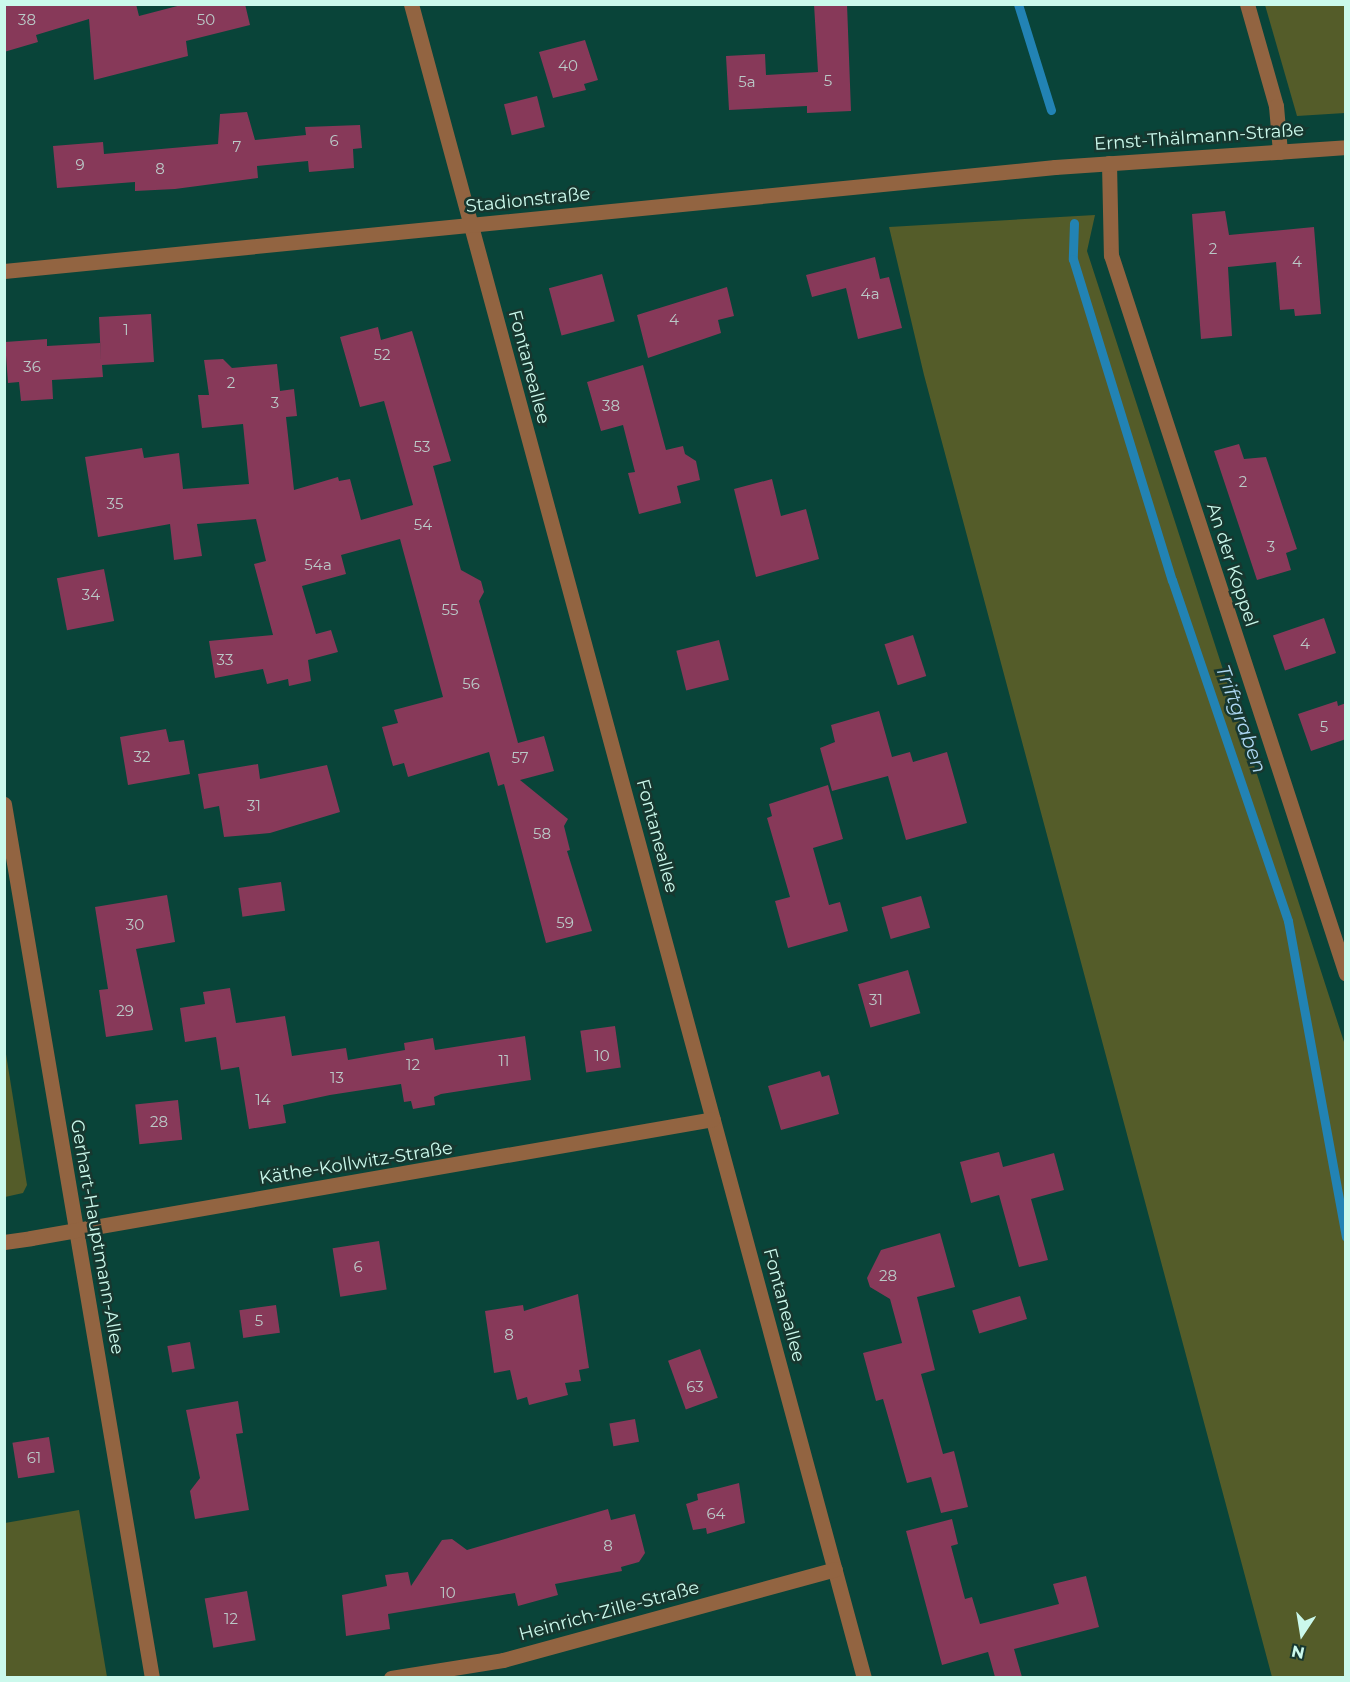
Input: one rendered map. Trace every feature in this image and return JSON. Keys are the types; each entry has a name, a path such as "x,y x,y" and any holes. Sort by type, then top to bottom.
{"street":[{"name":"Fontaneallee","path":"411,4 864,1677"},
{"path":"1246,4 1276,106 1280,152"},
{"name":"Ernst-Thälmann-Straße","path":"1055,167 1346,147"},
{"name":"An der Koppel","path":"1109,163 1111,255 1346,974"},
{"name":"Stadionstraße","path":"4,271 1055,167"},
{"name":"Gerhart-Hauptmann-Allee","path":"4,804 152,1677"},
{"name":"Käthe-Kollwitz-Straße","path":"4,1242 713,1119"},
{"name":"Heinrich-Zille-Straße","path":"391,1677 503,1660 835,1569"}],"green space":[{"path":"1265,5 1345,5 1345,113 1297,116"},
{"path":"1095,215 1087,251 1345,1045 1345,1677 1272,1677 924,375 889,227"},
{"path":"5,1048 27,1185 23,1193 5,1197"},
{"path":"79,1510 107,1677 5,1677 5,1523"}],"building":[{"path":"4,4 136,4 139,16 185,4 245,4 250,25 186,41 188,56 94,80 89,19 36,35 38,42 4,52"},
{"path":"814,4 847,4 851,111 807,113 807,106 729,110 726,56 765,54 766,75 818,72"},
{"path":"585,40 598,80 584,84 586,90 553,98 539,52"},
{"path":"537,96 545,127 512,135 504,104"},
{"path":"247,112 255,140 306,135 305,127 360,125 362,148 353,149 354,168 309,172 308,161 257,166 258,178 175,189 135,191 135,182 57,188 53,146 103,142 104,154 218,144 220,114"},
{"path":"1225,211 1229,235 1314,227 1321,314 1295,316 1294,309 1280,310 1276,262 1228,267 1232,336 1201,339 1192,214"},
{"path":"875,257 880,279 889,277 902,328 858,339 846,288 812,297 806,275"},
{"path":"602,274 615,321 562,336 549,288"},
{"path":"727,287 734,316 718,320 721,333 648,358 637,315"},
{"path":"151,314 154,362 102,365 103,377 52,380 53,399 21,401 19,382 8,383 5,342 47,339 47,346 100,343 101,363 99,317"},
{"path":"378,327 381,340 412,331 451,461 433,466 461,570 481,581 484,592 479,601 518,743 544,736 554,771 520,780 568,819 564,826 570,850 567,851 592,931 546,943 504,784 498,786 489,752 408,777 404,763 393,766 382,727 398,723 394,710 443,697 400,539 341,555 346,574 302,586 316,634 331,630 338,652 308,660 311,681 289,686 288,679 267,684 263,669 215,678 209,641 273,635 254,564 266,561 256,519 197,524 202,556 174,560 170,524 98,537 85,457 142,448 144,458 179,453 183,489 249,484 243,424 202,428 198,395 209,395 204,360 223,359 232,368 277,364 280,391 294,389 297,416 286,417 294,490 338,477 339,481 350,479 361,520 413,505 384,401 360,407 340,337"},
{"path":"643,365 666,450 683,446 685,454 696,461 700,480 677,486 681,503 639,514 628,473 635,472 623,425 601,431 587,382"},
{"path":"1239,444 1244,459 1266,457 1297,549 1286,553 1291,570 1257,580 1214,451"},
{"path":"772,479 781,516 806,509 819,559 756,577 734,489"},
{"path":"104,569 114,621 67,630 57,578"},
{"path":"1324,618 1336,653 1285,671 1273,636"},
{"path":"913,635 926,676 898,685 884,644"},
{"path":"719,640 729,680 686,690 676,651"},
{"path":"1337,701 1338,706 1346,703 1346,739 1311,751 1298,714"},
{"path":"879,711 892,757 910,752 913,762 947,752 967,823 906,840 888,776 832,791 820,748 835,742 831,725"},
{"path":"166,729 169,742 184,740 190,774 128,785 120,737"},
{"path":"258,764 260,779 327,765 340,812 270,833 224,837 219,806 204,809 198,774"},
{"path":"828,785 843,839 813,848 829,905 840,902 848,931 788,948 775,901 790,897 767,818 772,816 769,804"},
{"path":"281,882 285,911 242,917 238,888"},
{"path":"167,895 175,942 136,949 153,1030 106,1037 99,990 108,989 95,907"},
{"path":"921,896 930,928 891,939 882,907"},
{"path":"908,970 920,1013 870,1028 858,984"},
{"path":"230,988 236,1023 285,1016 292,1056 346,1048 348,1060 405,1050 404,1043 433,1038 435,1050 525,1036 531,1080 441,1094 434,1097 435,1105 413,1109 411,1101 404,1102 401,1084 330,1095 283,1105 286,1123 249,1129 239,1067 221,1070 216,1037 185,1042 180,1008 205,1004 203,992"},
{"path":"615,1026 621,1068 586,1072 580,1031"},
{"path":"820,1071 822,1077 829,1075 839,1114 781,1130 768,1086"},
{"path":"178,1100 182,1140 139,1144 135,1104"},
{"path":"999,1152 1003,1167 1054,1153 1064,1190 1031,1199 1048,1260 1019,1267 999,1195 971,1203 960,1162"},
{"path":"940,1233 955,1287 917,1297 935,1370 921,1374 943,1454 954,1451 968,1507 941,1513 931,1477 907,1483 883,1399 876,1401 863,1353 902,1343 890,1299 870,1287 867,1278 881,1250"},
{"path":"379,1241 387,1289 340,1297 333,1248"},
{"path":"578,1294 589,1368 579,1370 581,1381 565,1383 568,1395 529,1405 527,1397 517,1400 510,1370 494,1373 485,1311 523,1305 524,1311"},
{"path":"1020,1296 1027,1319 979,1334 972,1311"},
{"path":"276,1305 280,1333 243,1338 239,1310"},
{"path":"190,1342 195,1369 172,1373 167,1346"},
{"path":"700,1349 718,1398 686,1409 668,1361"},
{"path":"238,1401 243,1433 236,1434 249,1510 195,1519 190,1491 200,1478 186,1410"},
{"path":"635,1419 639,1442 613,1446 609,1424"},
{"path":"49,1437 55,1473 18,1478 12,1443"},
{"path":"739,1483 745,1523 707,1534 706,1528 693,1530 686,1504 698,1500 697,1494"},
{"path":"608,1509 611,1520 635,1514 645,1553 639,1562 621,1567 622,1571 555,1584 558,1595 518,1606 515,1593 388,1614 390,1629 346,1636 342,1595 387,1586 385,1575 408,1572 411,1586 442,1540 452,1539 467,1550"},
{"path":"952,1519 958,1544 951,1546 965,1599 972,1597 980,1624 1059,1604 1053,1584 1086,1576 1099,1627 1014,1649 1022,1677 995,1677 988,1652 942,1665 906,1531"},
{"path":"247,1591 256,1640 213,1648 205,1598"}],"waterway":[{"name":"Triftgraben","path":"1018,4 1051,110"},
{"name":"Triftgraben","path":"1074,223 1073,259 1172,580 1288,921 1346,1237"}]}
